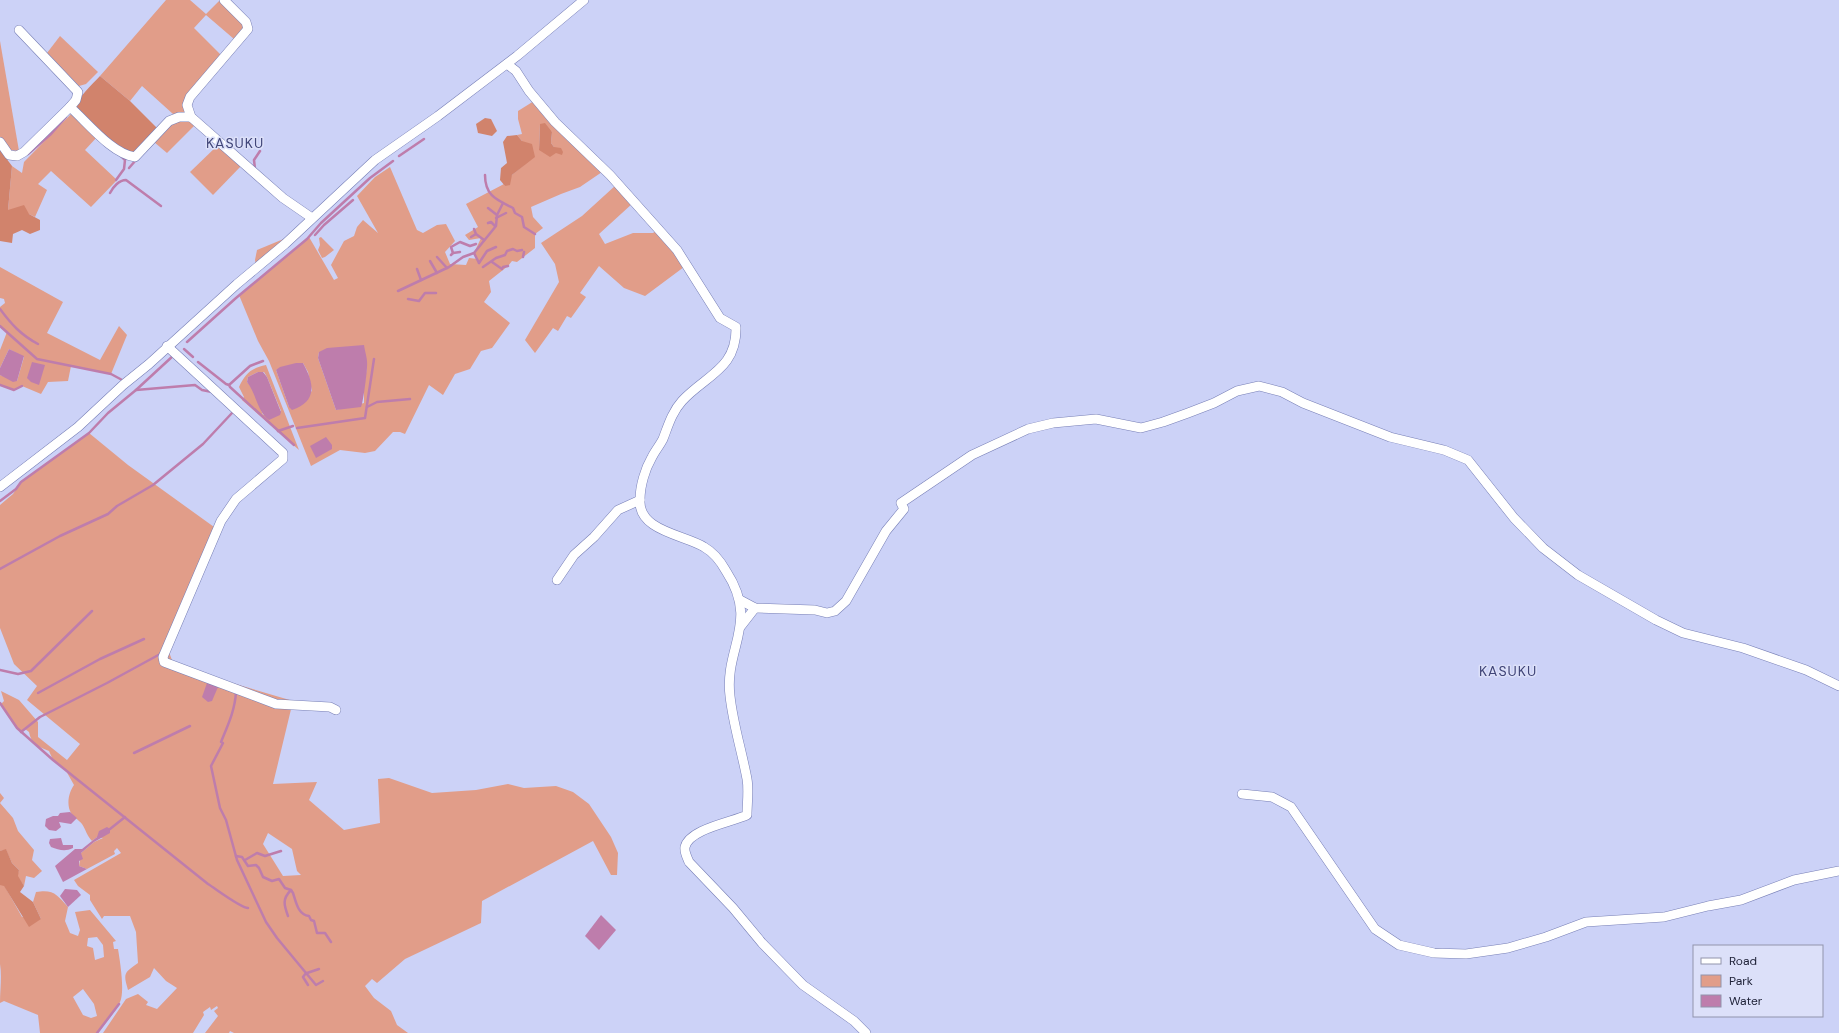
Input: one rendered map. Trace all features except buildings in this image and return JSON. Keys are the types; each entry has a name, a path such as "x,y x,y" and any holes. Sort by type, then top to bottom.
{"street":[{"path":"224,0 246,22 248,30 190,96 187,105 191,117 284,198 312,218"},
{"path":"0,487 70,434 237,284 286,244 375,160 438,116 507,64 584,0"},
{"path":"0,142 9,154 17,156 24,152 70,108 76,100 78,92 19,30"},
{"path":"507,64 516,71 528,91 555,122 610,175 677,250 720,318 736,327 736,341 727,362 682,400 675,409 662,440 646,470 640,500 640,507 644,516 651,522 662,529 696,542 710,552 726,571 740,600 741,626 729,680 730,697 747,780 747,816 723,823 697,834 686,843 684,849 689,862 733,908 762,943 802,985 854,1021 866,1033"},
{"path":"70,108 117,150 128,156 135,157 169,121 179,117 191,117"},
{"path":"167,346 283,453 283,459 236,500 221,521 162,657 164,662 276,704 330,707 336,710"},
{"path":"740,600 754,608 815,610 827,613 835,611 846,601 886,531 904,509 901,503 972,455 1028,429 1053,423 1096,419 1141,428 1163,422 1214,403 1236,391 1259,386 1282,392 1303,403 1390,437 1444,450 1468,460 1514,518 1543,548 1578,575 1656,620 1683,633 1743,648 1806,670 1839,686"},
{"path":"557,580 574,555 594,537 618,510 640,500"},
{"path":"741,626 754,608"},
{"path":"1242,794 1272,797 1291,807 1375,929 1399,945 1434,954 1466,954 1508,948 1546,937 1586,922 1664,917 1708,906 1741,900 1794,880 1839,871"}],"green space":[{"path":"166,0 190,0 206,14 220,0 245,26 234,39 206,15 194,28 222,56 187,94 187,113 173,114 142,86 130,101 100,76"},
{"path":"60,36 98,72 86,84 79,86 47,53"},
{"path":"0,41 19,151 9,150 0,139"},
{"path":"534,101 602,172 580,187 531,207 533,217 543,228 535,234 535,248 517,262 512,261 489,281 491,292 484,302 510,323 492,348 481,351 470,369 455,374 443,395 429,385 405,434 393,432 375,451 365,453 340,450 311,466 269,361 258,341 239,295 309,237 334,280 338,278 331,265 344,241 354,236 357,227 363,220 378,233 357,196 375,177 390,167 417,230 423,233 437,225 446,224 455,241 445,252 450,264 466,265 469,258 478,259 474,253 481,238 469,240 465,235 478,227 466,204 504,184 505,186 512,175 524,165 522,141 517,135 522,134 518,119 518,111","holes":["540,124 552,132 551,143 554,147 539,150","319,352 367,366 364,388 364,403 336,410 318,358","303,363 308,372 312,391 289,407 276,370"]},
{"path":"72,113 97,137 85,150 117,180 91,207 51,171 38,184 47,190 35,217 29,214 8,210 12,166 22,173 24,162"},
{"path":"189,120 195,125 167,153 154,142 171,123"},
{"path":"218,145 242,165 213,195 190,172"},
{"path":"616,185 633,203 599,234 605,244 633,233 653,233 656,231 675,251 684,267 645,296 624,288 599,266 580,293 586,297 571,318 567,316 558,331 553,328 535,353 525,340 559,282 555,264 541,243 582,216"},
{"path":"301,236 257,272 255,260 257,250 286,238"},
{"path":"321,237 334,250 322,258 318,250 320,245 319,238"},
{"path":"0,267 63,302 47,333 100,360 119,326 127,335 111,374 71,366 68,381 48,382 41,394 22,386 14,390 0,385 0,375 17,381 24,357 9,349 0,368 0,350 7,332 0,326 0,307 5,303 4,299 0,298"},
{"path":"266,365 299,450 242,400 244,397 239,387 241,382 249,372","holes":["258,372 264,372 281,411 263,415 253,389 247,382 248,377"]},
{"path":"89,433 128,465 221,532 169,652 173,663 219,679 293,701 273,784 317,782 309,800 344,830 380,823 378,779 389,778 432,793 476,790 508,784 524,788 556,786 573,792 589,804 611,837 618,853 617,875 611,875 593,841 482,901 481,923 405,959 377,983 372,979 365,986 374,998 391,1011 397,1025 408,1033 234,1033 230,1031 229,1033 205,1033 218,1016 214,1011 218,1008 217,1006 211,1010 210,1007 203,1012 204,1015 193,1033 103,1033 126,999 138,994 148,1002 146,1005 157,1009 177,988 166,981 154,968 150,977 128,990 125,980 127,971 138,963 136,932 130,916 104,916 102,919 90,900 90,895 78,886 74,880 121,853 117,848 114,851 115,854 87,869 79,866 81,853 94,842 103,838 97,837 92,841 82,824 69,810 69,798 74,785 65,769 53,760 49,751 34,742 29,732 25,729 21,732 17,728 1,704 4,701 1,691 19,700 38,722 38,737 67,760 80,744 27,700 37,686 14,664 0,628 0,505 13,494 21,482","holes":["268,833 292,849 297,871 301,875 283,876 263,844"]},
{"path":"0,793 4,798 0,803"},
{"path":"0,803 13,818 18,831 34,850 32,860 42,871 34,878 26,876 24,886 17,876 19,870 12,863 6,850 0,851"},
{"path":"0,885 4,885 22,917 41,919 33,902 36,892 51,892 58,896 68,907 65,921 70,933 78,936 80,930 75,912 90,910 116,941 113,942 114,949 118,949 121,968 122,991 120,1002 98,1033 40,1033 38,1015 4,1001 0,1003","holes":["97,937 103,945 104,957 95,960 93,948 87,946 88,938","83,989 94,1004 97,1016 91,1018 83,1015 73,997"]}],"shaded area":[{"path":"100,76 130,101 157,128 135,152 128,153 117,147 76,109 82,95"},
{"path":"485,118 491,119 497,131 492,136 478,133 476,124"},
{"path":"545,123 552,132 551,143 554,147 561,148 563,152 562,155 556,153 550,157 539,150 540,124"},
{"path":"517,135 522,141 532,144 535,157 512,175 510,185 505,186 500,180 501,168 507,163 503,142 507,136"},
{"path":"0,150 12,166 8,210 24,205 29,214 40,220 40,230 30,234 22,230 13,234 12,243 0,241"},
{"path":"6,849 12,863 19,870 18,876 24,886 20,892 33,902 41,919 29,927 4,886 0,885 0,851"}],"water":[{"path":"364,345 367,364 365,388 361,407 336,410 318,358 319,352 327,348"},
{"path":"9,349 24,356 17,381 13,382 0,375 0,368"},
{"path":"32,362 45,365 39,385 31,382 27,378"},
{"path":"303,363 307,370 310,378 311,391 306,402 292,410 289,407 276,370 280,367"},
{"path":"258,372 263,372 267,377 281,412 280,415 269,420 259,407 253,391 247,382 248,377"},
{"path":"326,437 332,445 332,449 316,458 310,446"},
{"path":"207,683 216,684 218,687 212,701 208,702 202,697"},
{"path":"70,812 77,818 71,824 59,822 61,827 56,831 49,830 45,826 46,819 53,816 58,816 60,813"},
{"path":"107,827 110,829 110,833 94,842 81,853 83,859 79,861 79,866 87,869 63,882 55,866 75,849 82,849 97,837 99,831"},
{"path":"61,838 63,845 73,845 73,848 62,850 51,847 49,843 50,839"},
{"path":"65,889 77,890 81,895 68,907 60,896"},
{"path":"601,915 616,930 599,950 585,936"}],"waterway":[{"path":"28,154 51,134 66,117"},
{"path":"399,156 424,139"},
{"path":"255,169 254,160 260,151"},
{"path":"116,180 124,169 125,160 121,156"},
{"path":"129,168 136,160"},
{"path":"187,342 236,298 307,239 321,223 370,178 393,161"},
{"path":"485,175 487,188 490,193 497,200 513,208 515,213 522,217 524,227 535,234"},
{"path":"110,193 116,184 126,180 161,206"},
{"path":"315,235 324,225 353,200"},
{"path":"398,291 449,267 463,257 474,253 496,226 497,215 503,203"},
{"path":"488,208 497,215"},
{"path":"496,218 506,213"},
{"path":"488,223 491,222 495,226"},
{"path":"474,229 476,234 484,240"},
{"path":"471,237 476,234"},
{"path":"453,253 451,247 460,242 470,246 476,244"},
{"path":"479,263 487,251 496,247"},
{"path":"483,267 496,258 505,255 507,251 513,249 517,251 522,250"},
{"path":"451,255 453,253 460,252"},
{"path":"523,257 524,252"},
{"path":"474,253 479,263"},
{"path":"437,257 447,268"},
{"path":"430,261 437,273"},
{"path":"492,262 502,269 503,267 508,266"},
{"path":"417,269 421,280"},
{"path":"408,299 419,301 425,293 436,293"},
{"path":"0,309 17,329 26,337 38,344"},
{"path":"0,326 37,359 111,374 124,381"},
{"path":"184,349 193,357"},
{"path":"136,390 174,355"},
{"path":"297,428 365,418 374,359"},
{"path":"229,385 250,366 263,361"},
{"path":"198,362 229,385 294,445"},
{"path":"0,385 14,390 22,386"},
{"path":"0,501 16,489 21,482 89,433 108,413 136,390 195,385 202,390 212,392"},
{"path":"367,407 377,402 410,399"},
{"path":"0,569 60,536 108,514 117,506 153,485 203,444 232,413"},
{"path":"278,431 293,426"},
{"path":"0,670 18,674 31,671 92,611"},
{"path":"38,693 100,659 144,639"},
{"path":"21,732 40,717 162,653"},
{"path":"236,692 233,711 221,742 223,743 211,766 220,808 226,820 237,860 266,922 277,938 306,973 303,977 308,985"},
{"path":"0,703 17,728 53,760 208,884 234,902 248,908"},
{"path":"134,753 190,726"},
{"path":"110,829 125,817"},
{"path":"245,860 257,853 265,856 281,851"},
{"path":"236,856 242,857 248,866 256,865 263,877 272,881 279,879 285,888 291,890 293,893 300,911 314,921 317,933 325,933 331,942"},
{"path":"288,916 285,899 291,890"},
{"path":"307,973 319,969"},
{"path":"306,973 316,985 323,981"},
{"path":"97,1033 119,1004"}],"district":[{"name":"KASUKU","path":"235,143"},
{"name":"KASUKU","path":"1508,671"}]}
